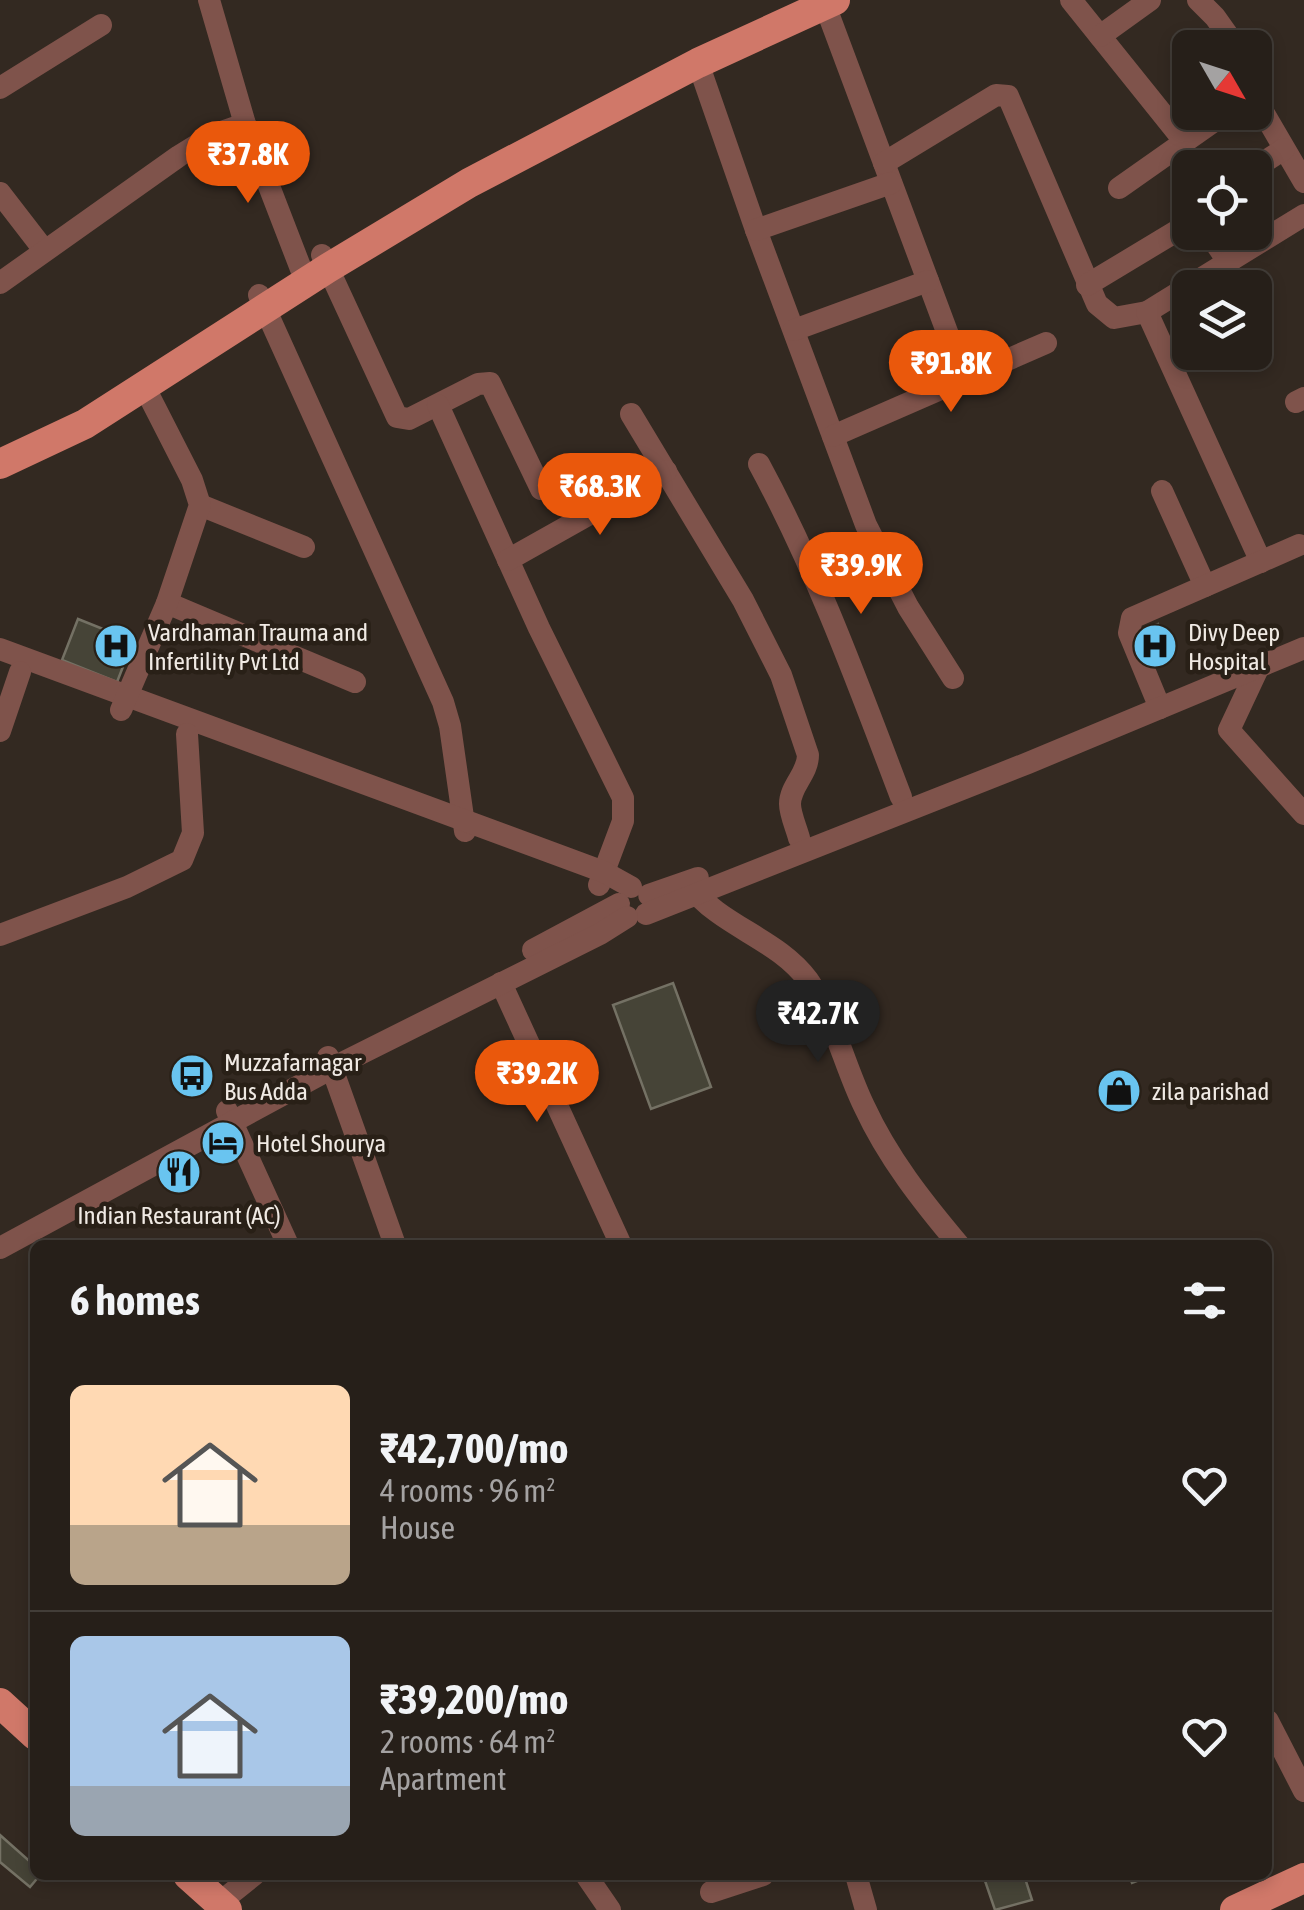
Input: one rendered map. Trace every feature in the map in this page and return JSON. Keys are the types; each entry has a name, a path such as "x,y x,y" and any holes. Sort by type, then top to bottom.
{"main road":[{"path":"317,264 819,2"},
{"path":"0,464 85,424 317,264 462,171 694,49 819,2"},
{"path":"0,448 78,411 262,302"},
{"path":"0,1704 30,1731"},
{"path":"1235,1910 1304,1878"},
{"path":"194,1880 223,1906"},
{"path":"1267,1910 1304,1892"}],"street":[{"path":"209,0 244,124 397,417 409,419 478,384 490,383 541,489"},
{"path":"1071,0 1185,142"},
{"path":"1100,36 1150,0"},
{"path":"1198,0 1224,30"},
{"path":"819,2 965,380"},
{"path":"0,88 102,25"},
{"path":"698,63 756,230 881,559 954,678"},
{"path":"756,230 888,173 996,95 1008,96 1087,285 1097,304 1114,318 1147,312 1304,215"},
{"path":"1272,123 1297,165 1272,167"},
{"path":"0,283 179,156 213,135 244,124"},
{"path":"1119,188 1202,130"},
{"path":"0,192 44,250"},
{"path":"1087,285 1172,235"},
{"path":"1220,250 1228,262"},
{"path":"794,330 928,281"},
{"path":"262,302 438,690 450,726 465,827"},
{"path":"1147,312 1261,562"},
{"path":"833,436 1046,343"},
{"path":"123,704 168,603 200,505 192,480 144,386"},
{"path":"438,404 623,798 624,897"},
{"path":"632,414 742,600 781,675 806,742 808,765 790,804 799,838"},
{"path":"759,464 796,532 901,797"},
{"path":"508,560 666,470"},
{"path":"1162,491 1205,586"},
{"path":"200,505 304,547"},
{"path":"1156,701 1129,633 1132,618 1299,545"},
{"path":"168,603 355,682"},
{"path":"692,889 799,838 901,797 1298,648"},
{"path":"0,649 187,734 465,827"},
{"path":"1262,660 1228,730 1304,814"},
{"path":"0,731 10,668 123,704 465,827 624,897"},
{"path":"0,1232 330,1062 624,897 692,889 1156,701"},
{"path":"0,935 127,887 182,860 193,834 187,734"},
{"path":"692,889 718,915 773,947 804,975 818,994 862,1104 890,1157 954,1240"},
{"path":"330,1062 501,983 624,897"},
{"path":"501,983 619,1240"},
{"path":"330,1062 393,1240"},
{"path":"229,1116 286,1240"},
{"path":"0,1248 229,1116"},
{"path":"1272,1729 1304,1791"},
{"path":"223,1906 249,1880"},
{"path":"589,1880 610,1910"},
{"path":"711,1892 748,1880"},
{"path":"857,1880 866,1910"}],"building":[{"path":"78,619 133,641 117,682 62,660"},
{"path":"1158,624 1171,659 1150,667 1137,631"},
{"path":"673,983 711,1087 651,1109 613,1005"},
{"path":"0,1835 30,1862 30,1880 36,1880 30,1887 0,1862"},
{"path":"985,1880 1026,1880 1032,1900 995,1910"}],"place":[{"name":"Vardhaman Trauma and Infertility Pvt Ltd","path":"116,646"},
{"name":"Divy Deep Hospital","path":"1155,646"},
{"name":"Muzzafarnagar Bus Adda","path":"192,1076"},
{"name":"zila parishad","path":"1119,1091"},
{"name":"Hotel Shourya","path":"223,1143"},
{"name":"Indian Restaurant (AC)","path":"179,1172"}]}
